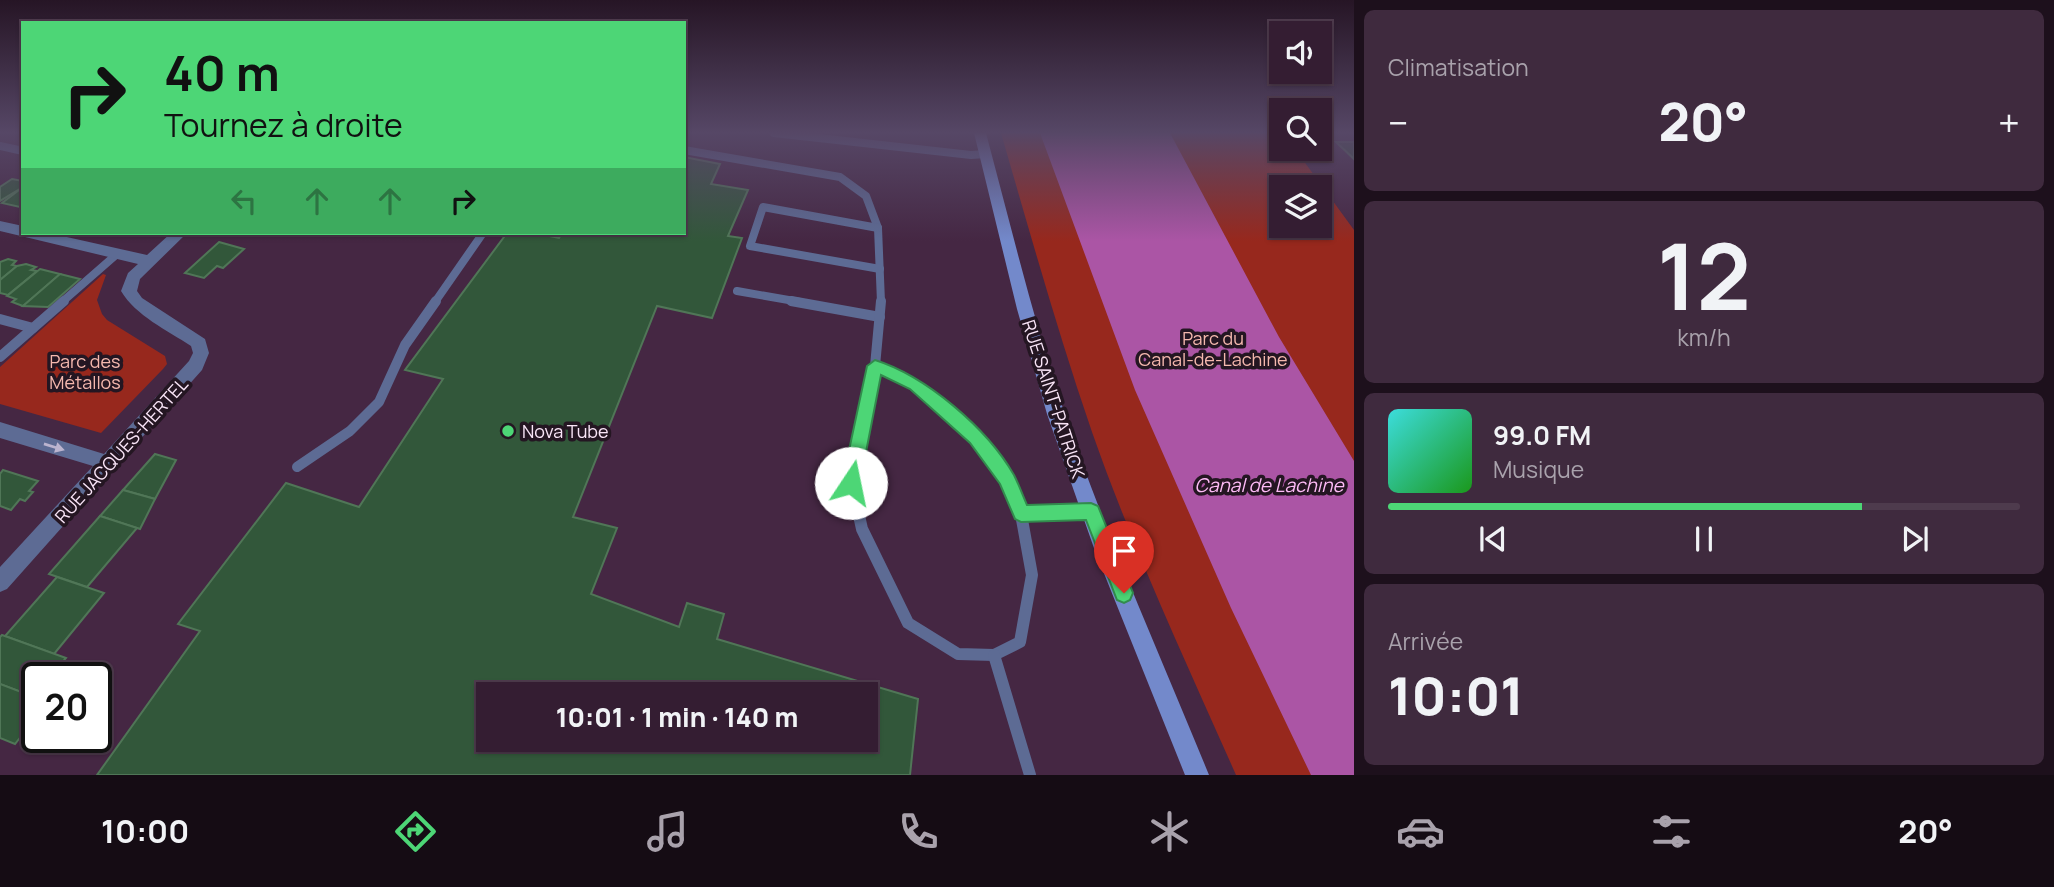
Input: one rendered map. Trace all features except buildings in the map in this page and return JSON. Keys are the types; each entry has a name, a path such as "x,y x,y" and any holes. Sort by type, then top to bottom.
{"main road":[{"name":"RUE SAINT-PATRICK","path":"990,169 1041,367 1091,511 1196,775"}],"street":[{"path":"0,226 21,231"},
{"name":"RUE JACQUES-HERTEL","path":"0,582 187,378 201,353 199,343 192,336 136,302 129,291 133,277 178,235"},
{"path":"62,236 117,254 149,261"},
{"path":"0,430 109,463"}],"lane":[{"path":"795,169 840,177 866,196 878,228 880,317 875,366 851,483 862,529 908,623 958,654 994,655 1020,642 1032,575 1021,514 1007,480 976,438 915,384 875,366"},
{"path":"878,228 763,207 750,246 880,269"},
{"path":"297,467 350,430 379,402 405,345 482,235"},
{"path":"0,357 117,254"},
{"path":"737,291 880,317"},
{"path":"0,319 33,328"},
{"path":"1021,514 1091,511"},
{"path":"994,655 1030,775"}],"green space":[{"name":"Parc du Canal-de-Lachine","path":"1012,169 1310,169 1314,175 1269,175 1269,238 1332,238 1332,200 1354,230 1354,775 1236,775 1125,519 1068,358"},
{"name":"Parc des Métallos","path":"103,274 106,275 97,300 102,314 107,320 165,356 167,364 101,433 0,404 0,367"}],"water":[{"name":"Canal de Lachine","path":"1053,169 1189,169 1279,337 1354,461 1354,775 1311,775 1231,608 1135,390"}],"place":[{"name":"Nova Tube","path":"508,431"}],"route":[{"path":"851,483 875,366 915,384 976,438 1007,480 1021,514 1091,511 1124,593"}]}
